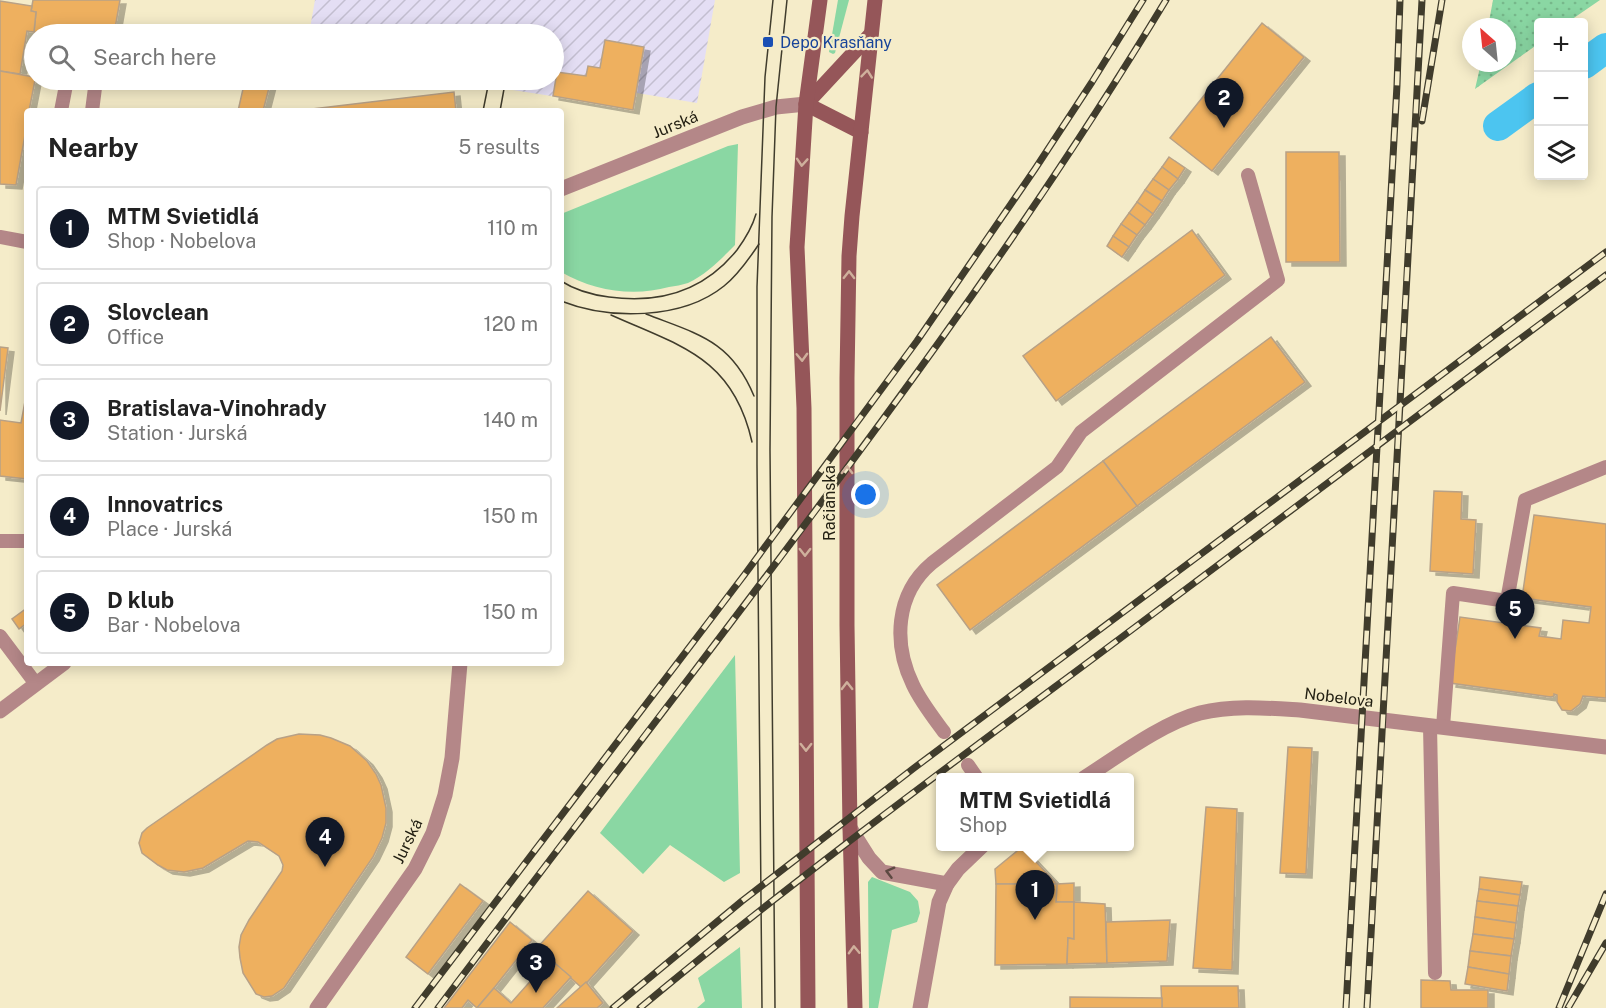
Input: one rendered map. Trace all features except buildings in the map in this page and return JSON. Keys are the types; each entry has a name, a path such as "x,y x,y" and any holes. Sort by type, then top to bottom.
{"main road":[{"name":"Račianska","path":"808,1008 804,408 797,247 806,104 820,0"},
{"name":"Račianska","path":"855,1008 847,625 849,256 875,0"},
{"path":"861,132 806,104 871,34"}],"street":[{"name":"Jurská","path":"564,188 742,117 776,107 806,104"},
{"path":"0,711 60,666"},
{"name":"Jurská","path":"317,1008 415,869 433,833 445,795 452,758 460,666"},
{"name":"Nobelova","path":"1090,773 1173,724 1199,714 1226,709 1300,710 1606,747"},
{"path":"850,828 869,858 882,872 947,884"},
{"path":"920,1008 939,902 957,869 977,851"}],"lane":[{"path":"62,108 65,90"},
{"path":"92,108 95,90"},
{"path":"944,732 922,702 904,663 900,639 901,621 903,608 912,585 932,562 1057,467 1081,432 1278,280 1248,175"},
{"path":"0,237 24,241"},
{"path":"1435,973 1436,726 1453,593 1507,601 1525,500 1606,467"},
{"path":"0,541 24,541"},
{"path":"0,636 36,684"},
{"path":"968,765 974,773"}],"shaded area":[{"path":"315,0 715,0 697,103 637,93 633,110 512,90 564,90 564,24 311,24"}],"green space":[{"path":"838,0 849,0 833,54 829,52"},
{"path":"1493,0 1600,0 1574,18 1534,18 1534,47 1516,60 1516,18 1490,18"},
{"path":"1479,72 1499,72 1475,89"},
{"path":"738,144 735,245 713,266 688,283 642,292 600,288 564,274 564,213 728,146"},
{"path":"735,655 740,873 724,882 670,845 643,874 600,833"},
{"path":"872,877 910,892 918,901 920,913 917,922 892,930 878,1008 869,1008 868,882"},
{"path":"740,947 742,1008 697,1008 705,1001 698,978"}],"waterway":[{"path":"1588,61 1606,48"},
{"path":"1498,126 1534,100"}],"tram line":[{"path":"762,1008 757,287 765,77 773,0"},
{"path":"775,1008 770,450 772,217 776,107 787,0"},
{"path":"484,108 487,90"},
{"path":"501,108 504,90"},
{"path":"564,283 590,293 628,299 680,292 710,276 724,264 743,242 756,214"},
{"path":"564,302 623,314 667,311 688,305 707,297 729,282 759,244"},
{"path":"646,314 697,334 723,351 735,362 754,396"},
{"path":"611,315 681,346 700,358 717,373 732,391 743,413 752,442"}],"railway":[{"path":"415,1008 745,574 917,341 1035,169 1143,0"},
{"path":"438,1008 757,589 940,341 1056,173 1166,0"},
{"path":"1346,1008 1400,0"},
{"path":"1367,1008 1422,0"},
{"path":"1422,121 1442,0"},
{"path":"613,1008 742,901 914,768 1606,252"},
{"path":"940,773 1606,275"},
{"path":"640,1008 757,913 936,776"},
{"path":"1559,1008 1606,894"},
{"path":"1568,1008 1606,943"}],"place":[{"name":"Depo Krasňany","path":"768,42"},
{"name":"Slovclean","path":"1224,128"},
{"name":"D klub","path":"1515,639"},
{"name":"Innovatrics","path":"325,867"},
{"name":"MTM Svietidlá","path":"1035,920"},
{"name":"Bratislava-Vinohrady","path":"536,993"}]}
